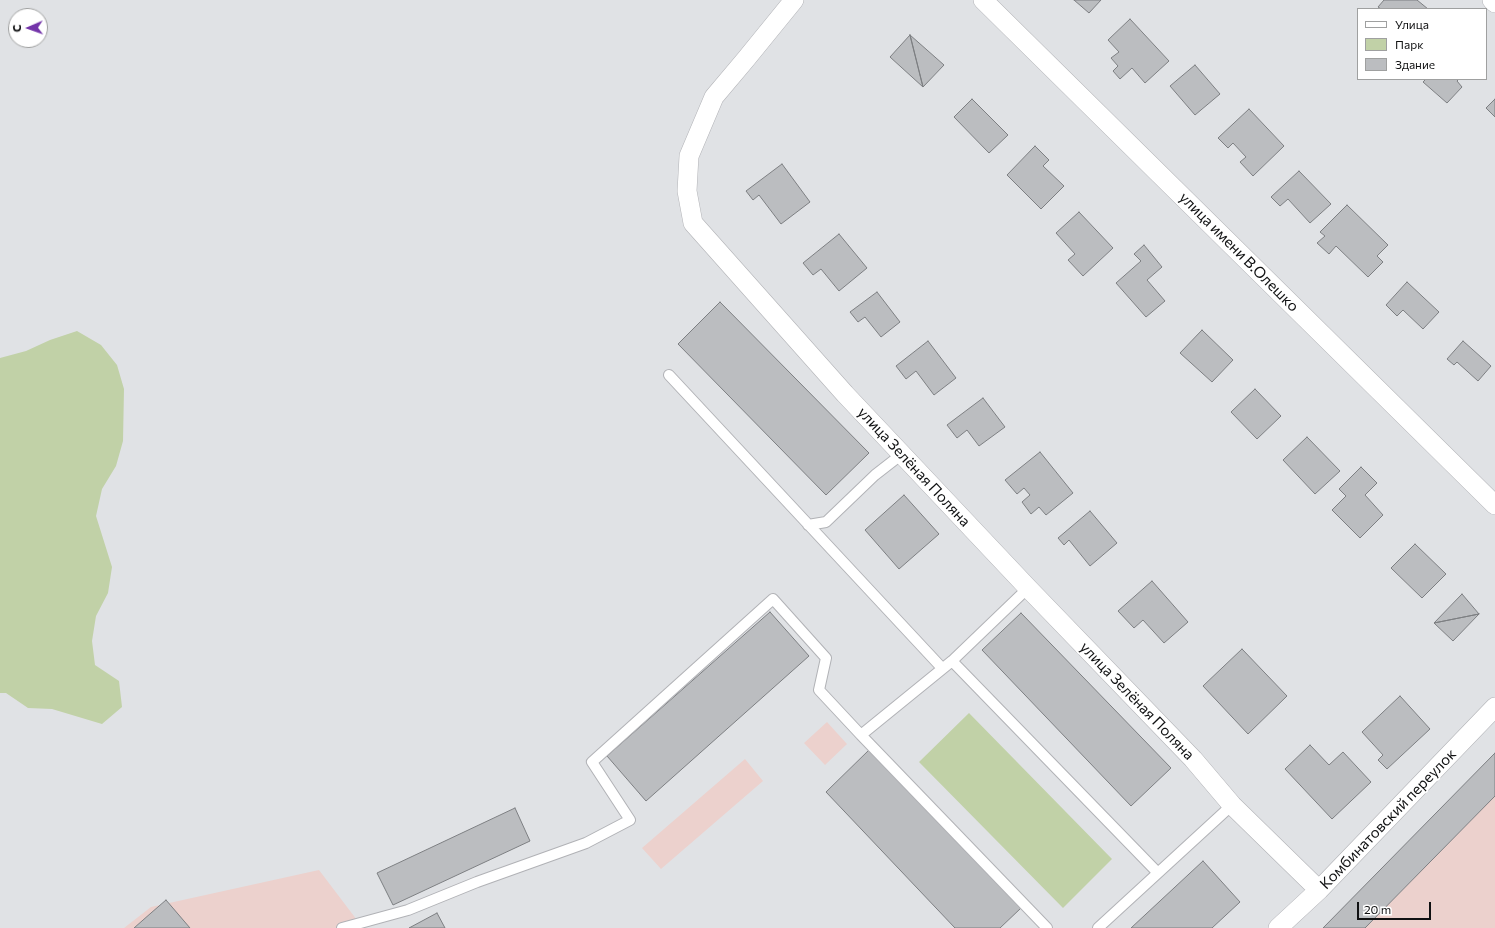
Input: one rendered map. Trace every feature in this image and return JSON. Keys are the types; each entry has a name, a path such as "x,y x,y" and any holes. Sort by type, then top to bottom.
{"street":[{"name":"улица Зелёная Поляна","path":"794,0 714,97 689,156 687,191 693,223 845,394 1028,588 1193,759 1232,805 1319,890"},
{"name":"улица имени В.Олешко","path":"983,0 1495,505"},
{"path":"1492,0 1495,3"},
{"name":"Комбинатовский переулок","path":"1278,928 1319,890 1495,707"}],"lane":[{"path":"669,375 942,668"},
{"path":"808,525 826,522 875,475 902,454"},
{"path":"862,735 952,661 1028,588"},
{"path":"342,928 408,910 477,882 586,843 630,820 592,762 773,599 826,658 819,690 1047,928"},
{"path":"952,661 1158,873"},
{"path":"1098,928 1232,805"}],"shaded area":[{"path":"827,722 847,744 825,765 804,743"},
{"path":"745,759 763,781 661,869 642,848"},
{"path":"1495,796 1495,928 1365,928"},
{"path":"319,870 363,928 124,928 151,907"}],"green space":[{"path":"77,331 101,345 117,365 124,389 123,441 116,466 102,489 96,516 112,567 108,593 96,616 92,641 95,665 119,681 122,707 102,724 52,709 28,708 6,693 0,693 0,358 26,351 50,340"},
{"path":"969,713 1112,859 1063,908 919,762"}],"building":[{"path":"1074,0 1101,0 1089,13"},
{"path":"1384,0 1417,0 1427,8 1380,8 1378,7"},
{"path":"1130,19 1169,61 1145,83 1132,68 1120,79 1113,71 1118,66 1111,58 1119,52 1108,40"},
{"path":"910,35 944,65 923,87"},
{"path":"910,35 923,87 890,57"},
{"path":"1195,65 1220,94 1195,115 1170,86"},
{"path":"1425,80 1458,80 1457,81 1462,87 1447,103 1423,82"},
{"path":"972,99 1008,135 989,153 954,117"},
{"path":"1495,99 1495,117 1486,108"},
{"path":"1249,109 1284,146 1253,176 1240,162 1246,157 1233,143 1228,148 1218,138"},
{"path":"1035,146 1049,160 1043,166 1064,186 1041,209 1007,175"},
{"path":"782,164 810,202 781,224 759,195 753,200 746,191"},
{"path":"1299,171 1331,204 1310,223 1288,199 1280,206 1271,197"},
{"path":"1347,205 1388,245 1377,256 1383,262 1368,277 1336,246 1329,254 1317,243 1325,236 1320,232"},
{"path":"1079,212 1113,248 1083,276 1068,260 1075,254 1056,233"},
{"path":"839,234 867,268 839,291 821,269 813,275 803,263"},
{"path":"1144,245 1162,267 1147,280 1165,301 1146,317 1116,283 1141,261 1134,254"},
{"path":"1407,282 1439,312 1423,329 1403,310 1397,316 1386,305"},
{"path":"877,292 900,322 881,337 865,317 858,322 850,312"},
{"path":"720,302 869,453 826,495 678,344"},
{"path":"1202,330 1233,360 1212,382 1180,353"},
{"path":"928,341 956,378 934,395 916,371 906,379 896,366"},
{"path":"1463,341 1491,366 1478,381 1457,362 1454,365 1447,359"},
{"path":"1255,389 1281,416 1257,439 1231,412"},
{"path":"983,398 1005,427 979,446 967,430 957,438 947,425"},
{"path":"1307,437 1340,471 1315,494 1283,460"},
{"path":"1040,452 1073,493 1046,515 1039,507 1031,514 1022,502 1030,495 1024,488 1017,494 1005,480"},
{"path":"1361,467 1377,483 1365,495 1383,515 1360,538 1332,510 1346,496 1339,489"},
{"path":"904,495 939,534 899,569 865,530"},
{"path":"1090,511 1117,543 1090,566 1069,540 1064,545 1058,538"},
{"path":"1415,544 1446,574 1422,598 1391,568"},
{"path":"1152,581 1188,622 1164,643 1143,620 1134,628 1118,611"},
{"path":"1462,594 1479,614 1434,623"},
{"path":"770,612 809,656 646,801 607,756"},
{"path":"1021,613 1171,768 1131,806 982,650"},
{"path":"1479,614 1453,641 1434,623"},
{"path":"1242,649 1287,696 1248,734 1203,686"},
{"path":"1400,696 1430,729 1387,769 1378,760 1383,755 1362,732"},
{"path":"1310,745 1329,765 1343,752 1371,782 1332,819 1285,769"},
{"path":"869,750 1021,908 1000,928 955,928 826,792"},
{"path":"1495,753 1495,796 1365,928 1323,928"},
{"path":"515,808 530,841 393,905 377,873"},
{"path":"1203,861 1240,902 1212,928 1131,928"},
{"path":"166,900 190,928 134,928 151,913"},
{"path":"437,913 445,928 409,928"}]}
